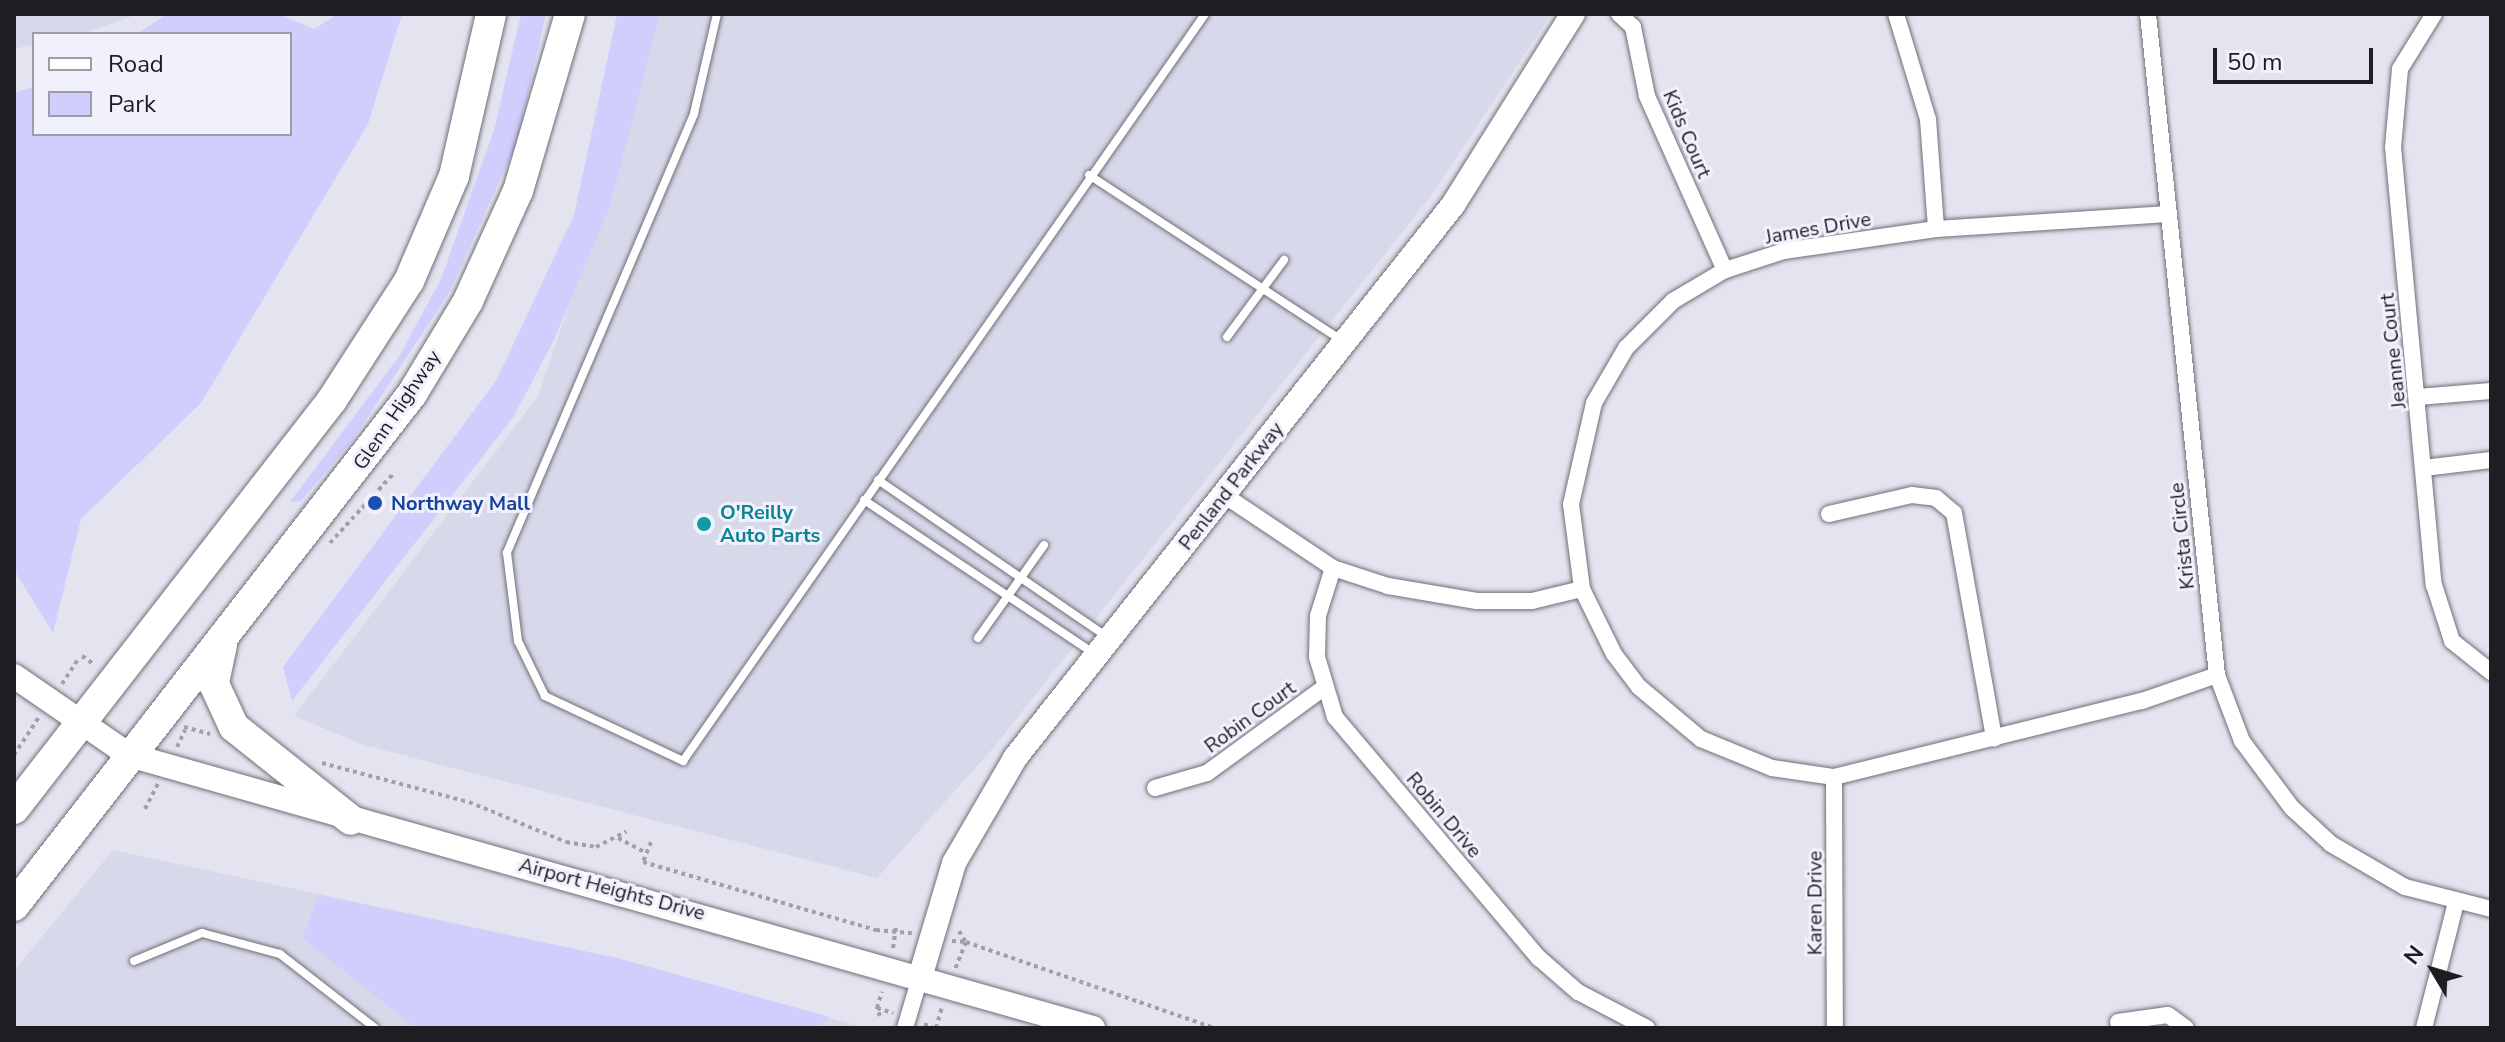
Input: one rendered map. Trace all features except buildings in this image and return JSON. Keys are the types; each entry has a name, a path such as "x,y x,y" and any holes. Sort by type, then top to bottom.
{"highway":[{"path":"14,809 332,400 409,281 454,176 491,14"},
{"name":"Glenn Highway","path":"14,906 412,394 468,301 518,191 570,14"},
{"path":"228,631 214,684 234,727 351,820"}],"street":[{"name":"Penland Parkway","path":"921,974 972,825 1103,647 1345,342 1492,150 1573,14"},
{"name":"Kids Court","path":"1619,14 1633,27 1647,96 1725,270"},
{"path":"1896,14 1928,119 1936,229"},
{"name":"Krista Circle","path":"2148,14 2217,675 2242,741 2292,808 2368,867 2456,902 2491,909"},
{"name":"Jeanne Court","path":"2434,14 2400,69 2392,108 2424,468 2441,617 2452,641 2491,672"},
{"name":"James Drive","path":"2168,214 1936,229 1784,251 1725,270 1673,301 1626,348 1594,403 1571,504 1582,589 1614,654 1668,714 1736,756 1834,777 1994,738 2217,675"},
{"path":"2418,397 2491,391"},
{"path":"2424,468 2491,460"},
{"path":"1224,495 1333,568 1477,601 1532,601 1582,589"},
{"path":"1829,514 1912,495 1936,498 1954,513 1994,738"},
{"name":"Robin Drive","path":"1333,568 1318,616 1322,689 1335,717 1539,958 1578,992 1647,1028"},
{"name":"Airport Heights Drive","path":"14,676 79,725 129,755 351,820 921,974 1093,1028"},
{"name":"Robin Court","path":"1155,788 1207,773 1322,689"},
{"name":"Karen Drive","path":"1834,777 1835,1028"},
{"path":"2424,1028 2456,902"},
{"path":"905,1028 921,974"},
{"path":"2118,1022 2168,1015 2186,1028"}],"lane":[{"path":"717,14 694,114 507,553 518,641 545,696 683,761 1089,175 1205,14"},
{"path":"1089,175 1345,342"},
{"path":"1227,337 1260,286 1284,260"},
{"path":"878,480 1017,578 1103,647"},
{"path":"864,500 1004,597 1103,647"},
{"path":"978,638 1017,578 1044,545"},
{"path":"134,961 202,933 241,943 280,954 375,1028"}],"path":[{"path":"324,549 393,474"},
{"path":"178,725 214,735"},
{"path":"317,762 469,802 566,842 596,847 626,832"},
{"path":"618,838 644,852"},
{"path":"651,842 640,860 647,863 876,930 896,927"},
{"path":"959,916 966,942 1215,1028"}],"shaded area":[{"path":"14,14 138,14 88,32 32,32 32,44 14,49"},
{"name":"Northway Mall","path":"647,14 1551,14 1434,192 994,747 877,878 364,745 294,716 538,396 604,202"},
{"path":"113,850 617,958 866,1028 14,1028 14,971"}],"green space":[{"path":"167,14 279,14 314,29 338,14 402,14 368,124 201,403 81,519 53,633 14,570 14,93 32,88 32,136 292,136 292,32 140,32"},
{"path":"521,14 546,14 517,142 450,291 352,441 301,501 290,502 400,355 441,279 494,130"},
{"path":"617,14 660,14 610,206 553,342 514,416 292,701 283,667 496,381 574,215"},
{"path":"319,895 617,958 830,1017 815,1028 416,1028 302,938"}],"place":[{"name":"Northway Mall","path":"375,503"},
{"name":"O'Reilly Auto Parts","path":"704,524"}]}
